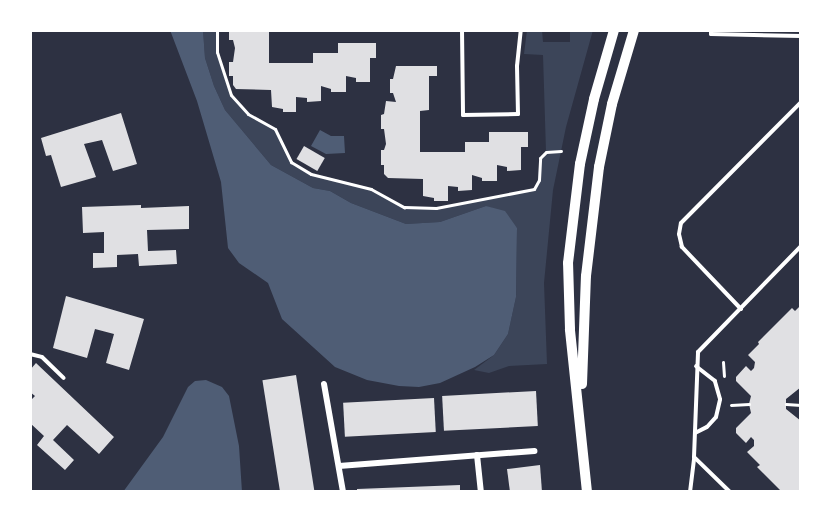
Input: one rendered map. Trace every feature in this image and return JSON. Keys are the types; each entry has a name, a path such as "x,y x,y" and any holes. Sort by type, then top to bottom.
{"street":[{"path":"587,492 568,296 571,230 580,164 594,99 614,30"},
{"path":"582,426 583,322 593,210 612,104 634,30"},
{"path":"324,384 343,492"},
{"path":"339,466 534,451"},
{"path":"477,455 481,492"}],"lane":[{"path":"462,30 464,115 518,114 521,30"},
{"path":"711,30 711,34 801,36"},
{"path":"741,309 682,247 679,234 681,223 801,102"},
{"path":"690,492 694,457 698,352 801,246"},
{"path":"30,354 42,357 64,378"},
{"path":"694,433 707,427 716,417 720,399 715,381 696,366"},
{"path":"694,457 730,492"}],"path":[{"path":"217,30 217,52 231,95 248,114 275,129 291,162 311,174 371,189 404,207 436,208 534,189 539,180 540,158 546,152 561,151"},
{"path":"723,362 724,379"},
{"path":"786,404 801,405"},
{"path":"729,405 749,405"}],"shaded area":[{"path":"170,30 203,30 205,58 225,110 271,165 313,188 330,191 351,203 406,224 440,222 486,206 505,211 517,228 516,297 508,334 494,355 475,367 440,383 419,387 399,386 367,380 335,367 282,319 268,283 239,263 228,248 221,182 197,101"},
{"path":"203,30 217,30 217,52 231,95 248,114 275,129 291,162 311,174 371,189 404,207 418,209 436,208 534,189 537,186 540,158 546,152 543,55 524,54 527,30 542,30 543,42 570,42 570,30 593,30 566,127 553,190 544,283 547,364 509,366 489,373 474,370 494,355 508,334 516,297 517,228 486,206 440,222 406,224 351,203 330,191 313,188 271,165 225,110 205,58"},
{"path":"320,130 331,136 344,136 345,153 326,154 311,146"},
{"path":"206,380 222,387 229,396 239,446 242,492 123,492 163,437 188,387 195,381"}],"building":[{"path":"229,30 269,30 269,63 313,63 313,53 338,53 338,43 376,43 376,58 370,58 370,82 356,82 356,78 346,76 346,92 331,92 331,89 321,86 321,101 307,102 307,98 296,97 296,112 283,112 283,109 272,107 271,90 236,89 233,85 233,76 229,76 229,62 233,62 235,48 233,40 229,40"},
{"path":"396,66 437,66 437,76 429,76 429,110 420,111 420,152 465,152 465,142 489,142 489,132 528,132 528,147 521,147 521,170 507,171 507,167 497,165 497,181 482,181 482,178 472,175 472,190 458,191 458,187 448,186 448,201 434,201 434,198 423,196 423,179 388,178 384,174 384,165 381,165 381,150 384,150 386,144 384,129 381,129 381,115 384,114 386,101 396,102 393,93 390,93 390,79 393,79"},
{"path":"121,113 137,164 113,171 102,140 84,144 96,177 61,187 51,155 46,156 41,138"},
{"path":"304,146 325,158 317,171 296,159"},
{"path":"141,205 141,208 189,206 189,229 147,230 148,251 176,250 177,264 139,266 138,254 117,255 117,267 93,268 93,253 104,253 104,232 83,233 82,207"},
{"path":"66,296 144,319 129,370 106,363 114,334 95,329 87,358 53,348"},
{"path":"801,305 801,387 786,399 786,409 801,421 801,492 782,492 757,467 760,465 747,452 754,446 754,440 751,437 746,443 736,433 736,428 751,413 749,404 751,396 736,381 736,377 746,366 751,371 754,368 755,362 748,355 792,308 795,311"},
{"path":"36,363 114,437 99,454 67,425 53,440 74,460 65,470 37,445 44,436 30,423 30,401 35,396 30,392 30,370"},
{"path":"296,375 314,491 280,492 262,380"},
{"path":"536,391 538,426 444,431 442,396"},
{"path":"434,398 436,432 345,437 343,403"},
{"path":"540,465 542,492 510,492 507,469"},
{"path":"460,485 460,492 357,492 357,489"}]}
